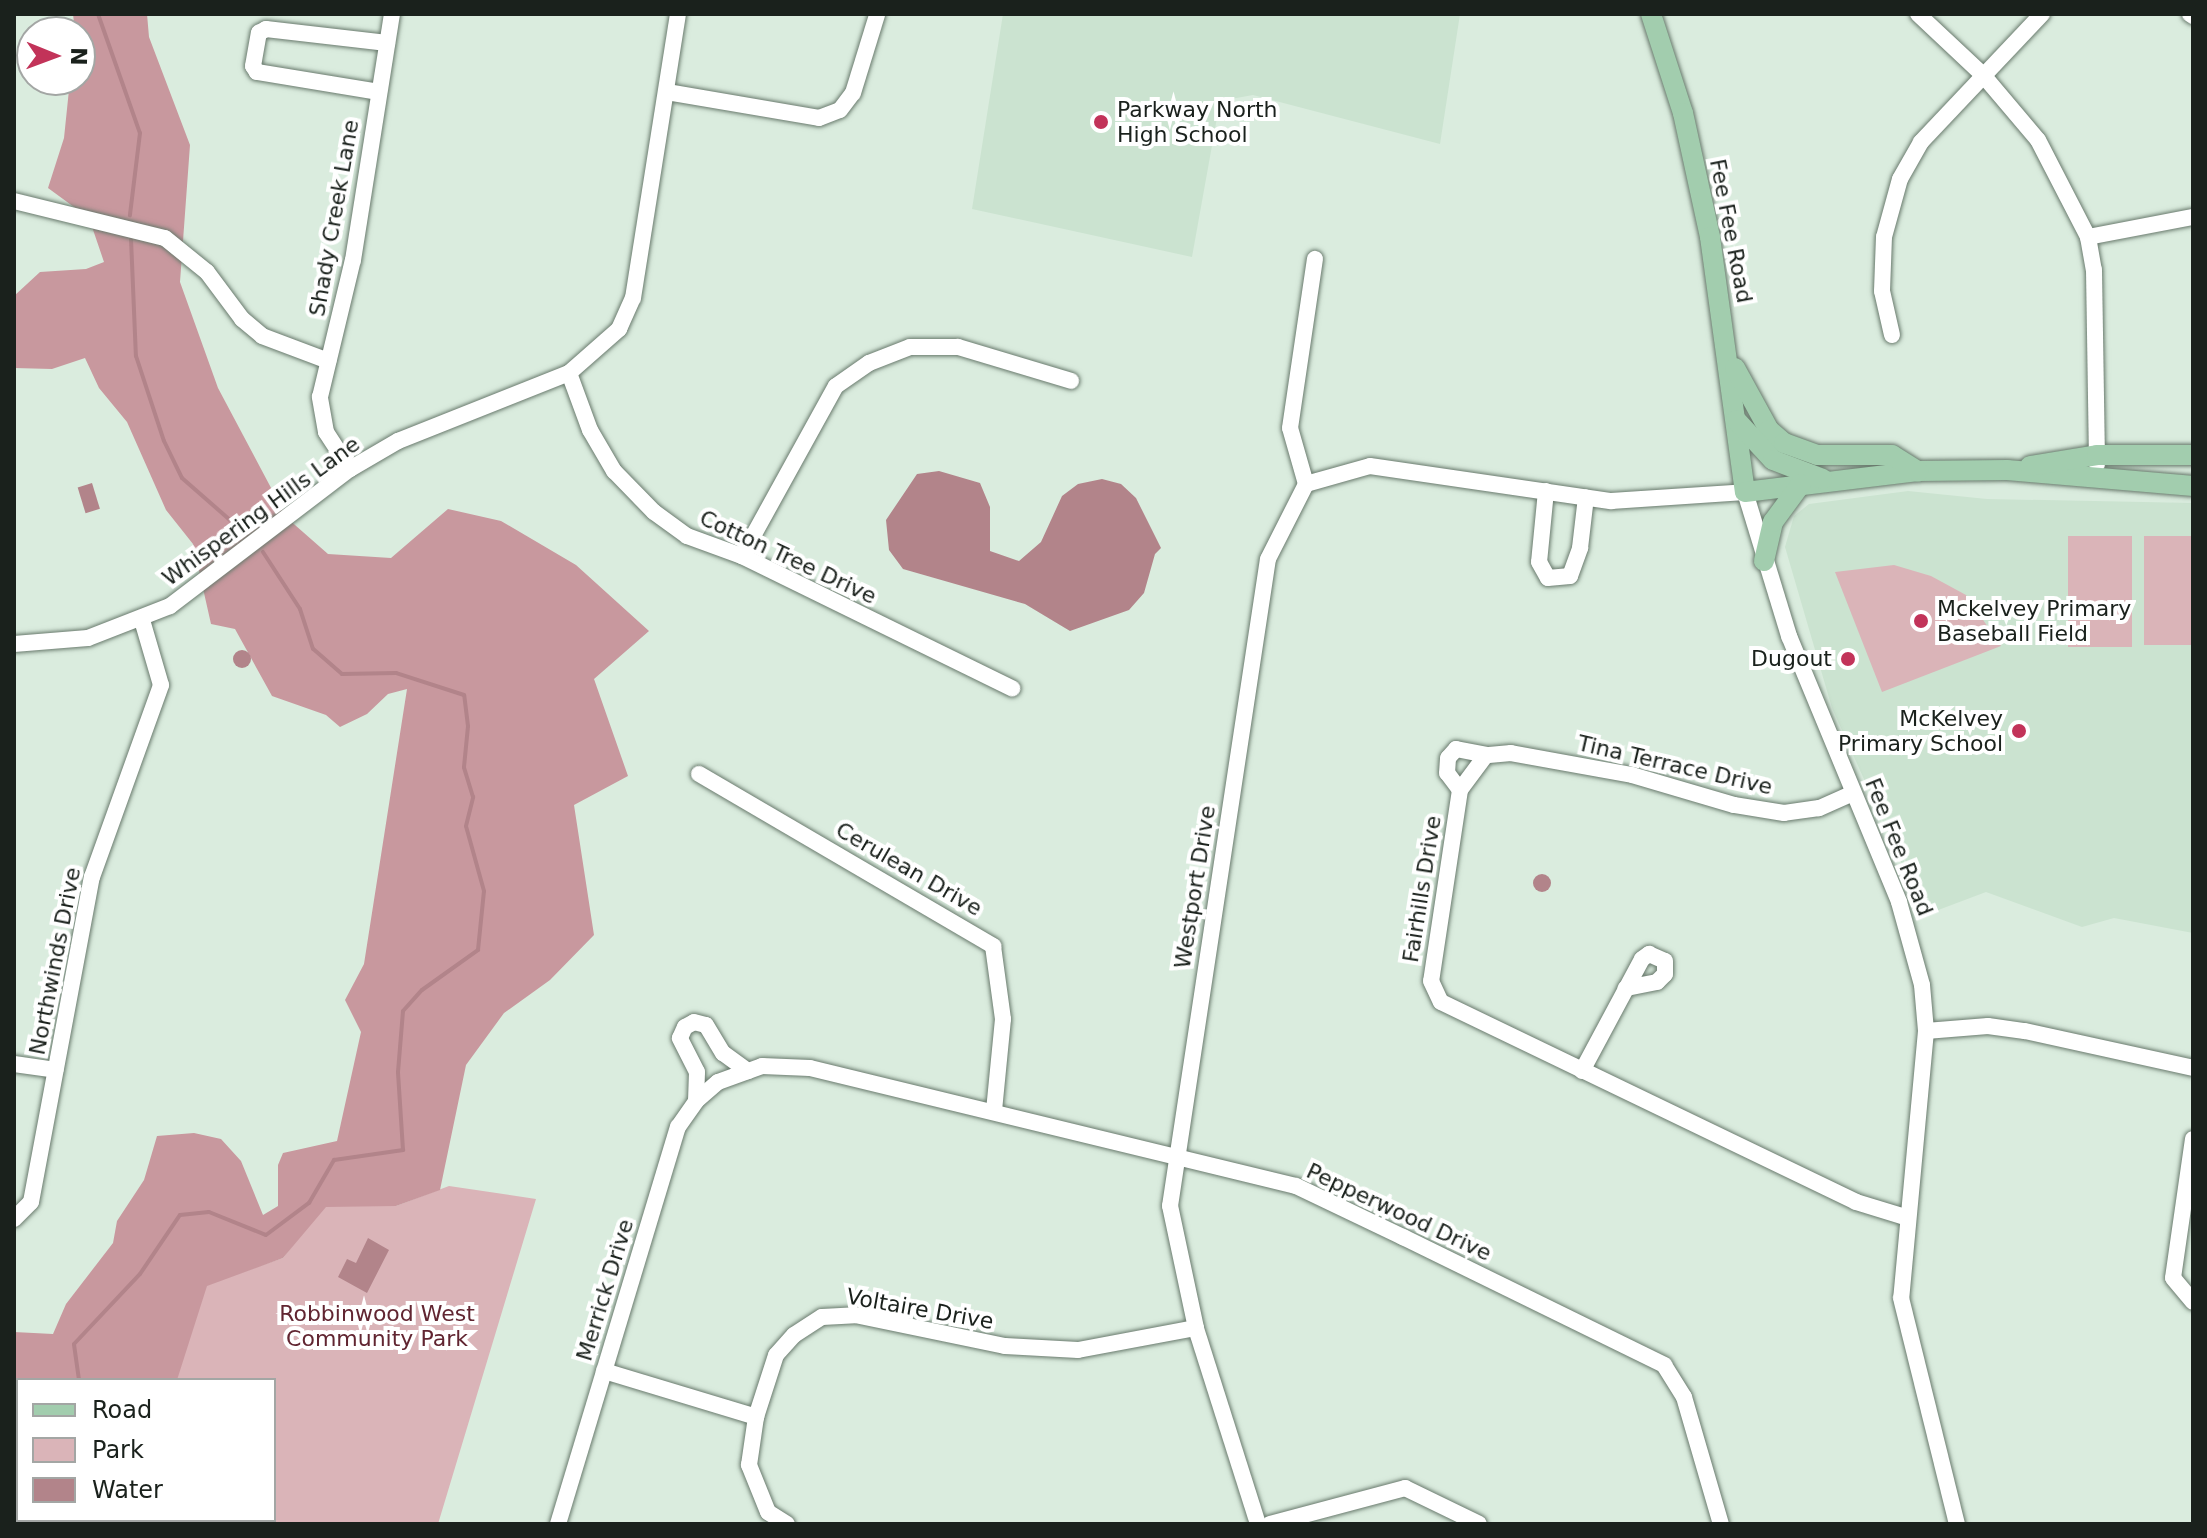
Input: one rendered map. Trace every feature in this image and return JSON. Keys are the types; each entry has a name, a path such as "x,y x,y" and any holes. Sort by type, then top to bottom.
{"main road":[{"name":"Fee Fee Road","path":"1651,14 1686,129 1728,354 1745,492"},
{"path":"1728,354 1769,430 1784,443 1817,455 1892,455 1918,471"},
{"path":"1736,420 1773,460 1826,480"},
{"path":"2007,470 2097,455 2193,455"},
{"path":"1745,492 1918,471 2007,470 2097,481 2193,486"},
{"path":"1764,561 1773,522 1801,484"}],"street":[{"name":"Shady Creek Lane","path":"350,469 320,416 328,361 353,260 392,14"},
{"name":"Whispering Hills Lane","path":"14,644 88,638 142,620 196,589 350,469 398,441 569,373 619,329 633,298 678,14"},
{"path":"1918,14 1983,75 2038,140 2088,237 2094,270 2097,481"},
{"path":"1892,335 1882,291 1884,237 1900,179 1921,142 2042,14"},
{"path":"667,92 819,118 840,110 853,93 877,15"},
{"path":"379,92 257,72 253,66 259,33 266,29 387,43"},
{"path":"14,201 165,238 197,262 242,319 262,336 328,361"},
{"path":"2088,237 2193,217"},
{"path":"1315,259 1290,428 1306,484 1370,466 1586,497 1659,500 1745,492"},
{"path":"742,556 836,386 869,363 910,347 958,347 1071,381"},
{"name":"Cotton Tree Drive","path":"569,373 590,430 614,471 654,512 687,536 742,556 1012,688"},
{"name":"Westport Drive","path":"1258,1524 1196,1328 1170,1206 1175,1156 1268,559 1306,484"},
{"path":"1546,491 1539,562 1548,578 1570,576 1586,497"},
{"name":"Fee Fee Road","path":"1745,492 1764,561 1851,794 1899,902 1922,985 1926,1031 1905,1217 1901,1298 1907,1339 1957,1524"},
{"name":"Northwinds Drive","path":"14,1219 31,1202 92,877 161,685 142,620"},
{"name":"Tina Terrace Drive","path":"1460,790 1447,773 1448,758 1456,749 1486,755 1511,753 1632,775 1734,805 1784,813 1819,808 1851,794"},
{"name":"Fairhills Drive","path":"1486,755 1471,770 1460,790 1434,943 1433,992 1441,1002 1856,1202 1905,1217"},
{"name":"Cerulean Drive","path":"699,774 993,946 1003,1019 994,1111"},
{"path":"1582,1071 1626,988"},
{"path":"696,1101 698,1076 680,1038 685,1027 706,1025 723,1053 748,1071"},
{"path":"1926,1031 1988,1026 2025,1031 2193,1068"},
{"path":"14,1064 56,1070"},
{"name":"Pepperwood Drive","path":"718,1082 762,1066 810,1068 1296,1186 1664,1365 1684,1397 1721,1524"},
{"name":"Merrick Drive","path":"558,1524 678,1127 696,1101 718,1082"},
{"path":"2193,1139 2173,1278 2193,1302"},
{"name":"Voltaire Drive","path":"787,1524 768,1512 749,1465 756,1417 776,1355 794,1335 822,1317 855,1315 1005,1346 1070,1350 1196,1328"},
{"path":"604,1371 756,1417"},
{"path":"1270,1524 1405,1488 1479,1524"}],"shaded area":[{"path":"73,14 147,14 149,37 190,145 180,282 218,388 287,518 328,554 391,558 448,509 501,521 576,565 649,631 594,679 628,776 574,805 594,935 550,980 504,1013 466,1065 440,1190 396,1206 326,1207 283,1258 207,1286 178,1378 16,1378 14,1393 14,1332 53,1334 66,1304 113,1243 117,1221 144,1180 157,1136 194,1133 221,1139 241,1161 263,1215 278,1206 278,1165 283,1153 337,1141 361,1032 345,1000 364,964 407,689 388,694 367,714 340,727 326,715 272,696 235,629 211,624 193,544 166,510 127,422 99,388 85,358 52,369 14,368 14,296 40,272 86,269 104,262 89,218 48,188 64,138 68,96 96,96 96,16"},
{"name":"Parkway North High School","path":"1003,14 1460,14 1440,144 1253,95 1220,101 1192,257 972,209"},
{"name":"McKelvey Primary School","path":"1908,491 1987,499 2193,503 2193,933 2114,918 2082,927 1986,892 1925,915 1832,708 1785,547 1794,516 1809,504"},
{"path":"51,1522 186,1522 186,1524"}],"green space":[{"path":"2068,536 2132,536 2132,647 2068,647"},
{"path":"2144,536 2193,536 2193,645 2144,645"},
{"name":"Mckelvey Primary Baseball Field","path":"1894,565 1931,576 1966,595 2001,646 1882,692 1835,572"},
{"name":"Robbinwood West Community Park","path":"449,1186 536,1199 438,1524 187,1524 276,1522 276,1378 175,1378 180,1349 177,1295 283,1258 319,1212 341,1194 396,1206"}],"water":[{"path":"939,471 980,483 990,507 990,551 1019,561 1041,542 1062,496 1078,484 1102,479 1121,484 1136,498 1161,548 1155,554 1144,593 1129,610 1070,631 1025,604 903,569 889,550 886,520 917,474"},
{"path":"92,483 100,509 86,513 78,487"},
{"path":"242,650 251,659 242,668 233,659"},
{"path":"1542,874 1551,883 1542,892 1533,883"},
{"path":"368,1238 389,1250 367,1293 338,1277 347,1259 356,1263"}],"waterway":[{"path":"98,14 140,133 130,215"},
{"path":"131,239 136,356 164,441 182,478 247,535"},
{"path":"79,1378 74,1344 140,1274 180,1215 209,1212 266,1235 309,1203 334,1160 403,1150 398,1072 403,1011 422,990 478,950 484,891 466,826 473,797 464,767 468,726 464,695 396,673 342,674 313,649 300,609 263,552"}],"place":[{"name":"Parkway North High School","path":"1101,122"},
{"name":"Mckelvey Primary Baseball Field","path":"1921,621"},
{"name":"Dugout","path":"1848,659"},
{"name":"McKelvey Primary School","path":"2019,731"}]}
